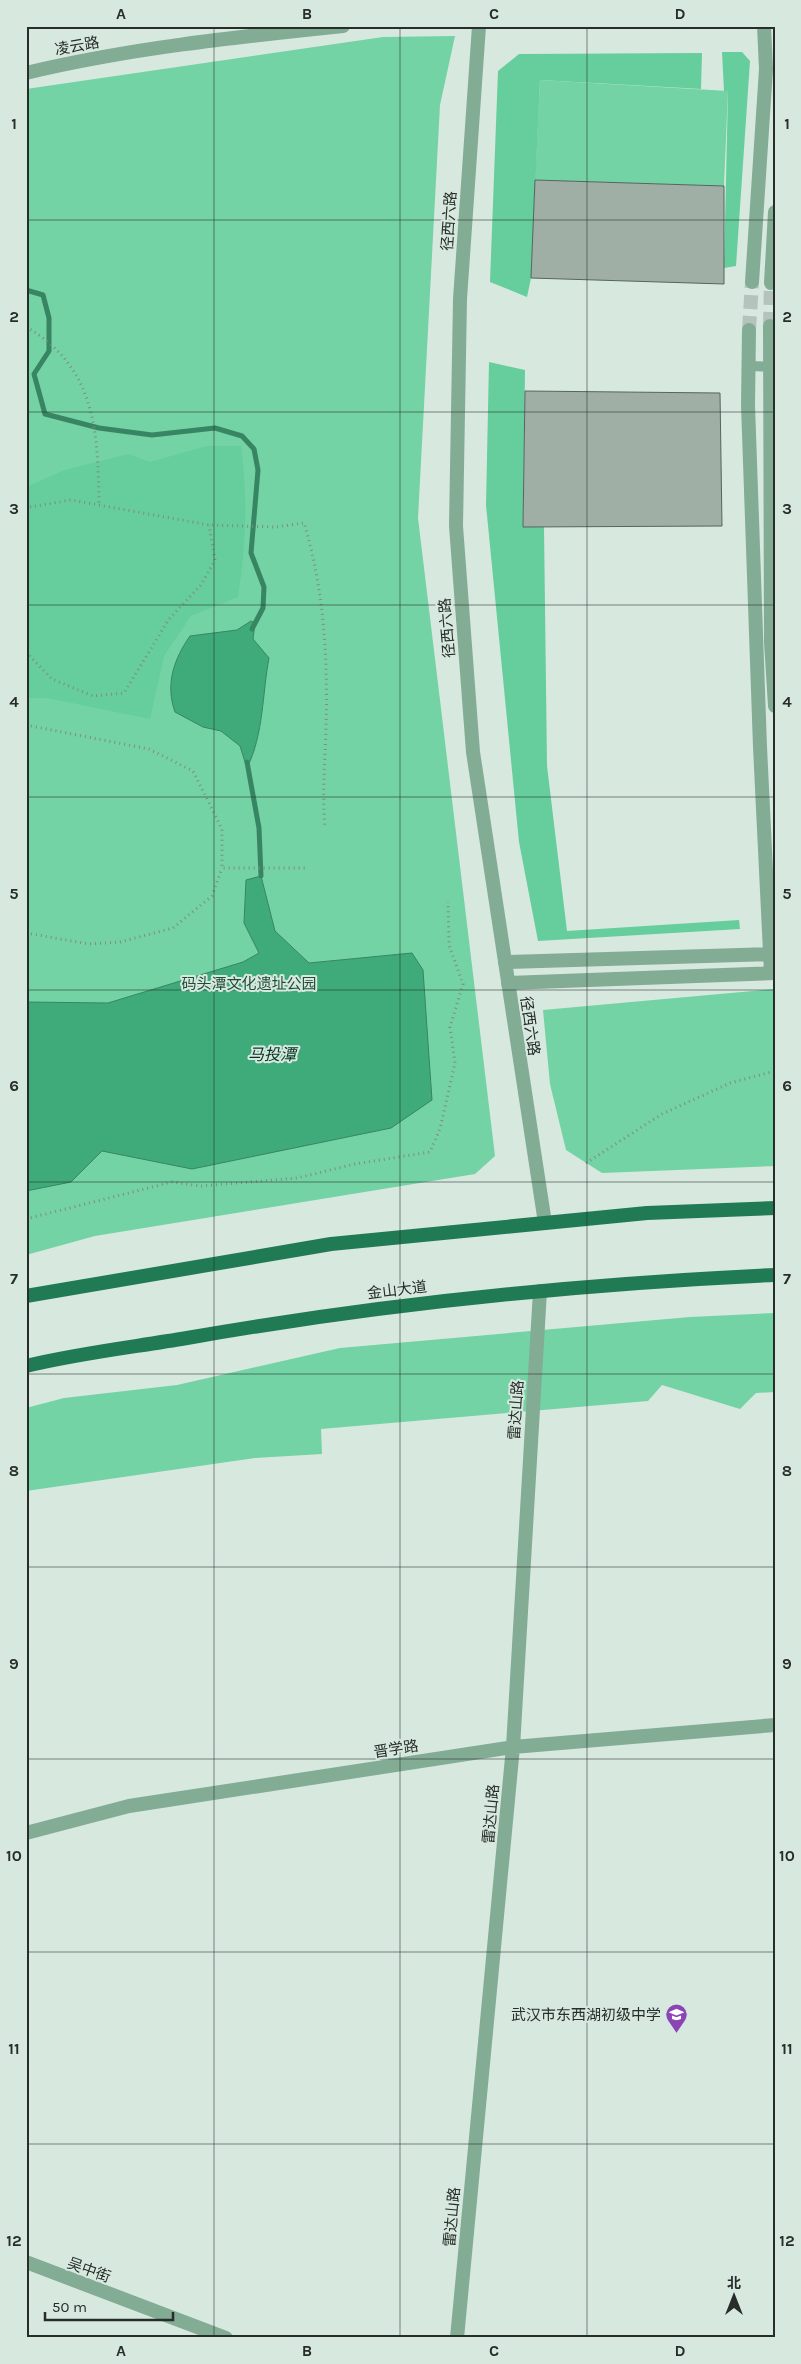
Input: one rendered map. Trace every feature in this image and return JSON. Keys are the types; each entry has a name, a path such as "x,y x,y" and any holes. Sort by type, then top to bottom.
{"main road":[{"path":"26,1296 332,1244 647,1213 775,1208"},
{"name":"金山大道","path":"26,1366 296,1319 540,1291 775,1275"}],"street":[{"name":"凌云路","path":"26,73 56,65 177,45 343,26"},
{"name":"径西六路","path":"479,26 460,299 456,526 473,752 545,1223"},
{"path":"752,282 766,68 764,26"},
{"path":"771,283 775,212"},
{"path":"770,326 772,366 772,642 775,706"},
{"path":"508,982 773,973 748,405 749,330"},
{"path":"505,962 772,954"},
{"name":"雷达山路","path":"457,2338 513,1748 540,1291"},
{"name":"晋学路","path":"26,1833 129,1806 513,1748 775,1725"},
{"name":"吴中街","path":"26,2262 226,2338"}],"lane":[{"path":"749,366 772,366"}],"path":[{"path":"26,327 68,360 89,402 97,438 99,504"},
{"path":"26,510 30,507 71,500 209,525 264,527 304,523 310,543 319,591 326,684 322,797 325,828"},
{"path":"26,652 52,679 93,696 124,692 169,619 201,585 215,560 209,525"},
{"path":"26,725 149,749 193,771 222,829 222,868 212,896 173,928 120,942 88,944 26,933"},
{"path":"222,868 305,868"},
{"path":"26,1219 172,1182 201,1186 297,1178 355,1164 430,1152 440,1129 455,1063 450,1027 463,984 449,945 448,902"},
{"path":"586,1163 662,1114 730,1082 775,1071"}],"green space":[{"name":"码头潭文化遗址公园","path":"455,36 440,105 418,518 495,1156 475,1174 95,1236 26,1255 26,89 383,37"},
{"path":"540,80 728,91 724,186 535,180"},
{"path":"775,989 775,1166 602,1173 566,1150 550,1084 543,1010"},
{"path":"775,1313 775,1392 756,1393 740,1409 662,1385 648,1401 321,1429 322,1454 255,1458 26,1491 26,1408 64,1398 177,1385 340,1348 690,1317"}],"shaded area":[{"path":"722,52 742,52 750,61 736,266 724,268 728,91 724,91"},
{"path":"702,53 701,89 540,80 531,278 527,297 490,282 498,71 519,54"},
{"path":"489,362 525,370 523,527 544,527 547,766 567,931 739,920 740,929 538,941 519,842 486,505"},
{"path":"207,446 241,446 245,484 245,522 238,597 191,616 164,656 150,719 47,698 26,698 26,487 65,470 128,454 150,462"}],"water":[{"path":"251,621 255,623 253,639 269,658 260,728 253,755 247,768 240,746 221,731 203,727 175,712 172,702 171,682 176,663 190,636 237,630"},
{"name":"马投潭","path":"261,876 275,931 309,963 412,953 423,970 432,1100 391,1128 192,1169 102,1151 71,1182 26,1191 26,1002 108,1003 243,962 259,953 244,923 246,880"}],"building":[{"path":"535,180 724,186 724,284 531,278"},
{"path":"525,391 720,393 722,526 523,527"}],"waterway":[{"path":"26,290 43,295 49,318 49,351 34,374 45,414 99,428 152,435 215,428 242,436 254,449 258,470 251,553 264,587 263,608 252,629"},
{"path":"247,762 259,828 261,876"}],"tunnel":[{"path":"749,330 752,282"},
{"path":"770,326 771,283"}],"place":[{"name":"武汉市东西湖初级中学","path":"677,2034"}]}
